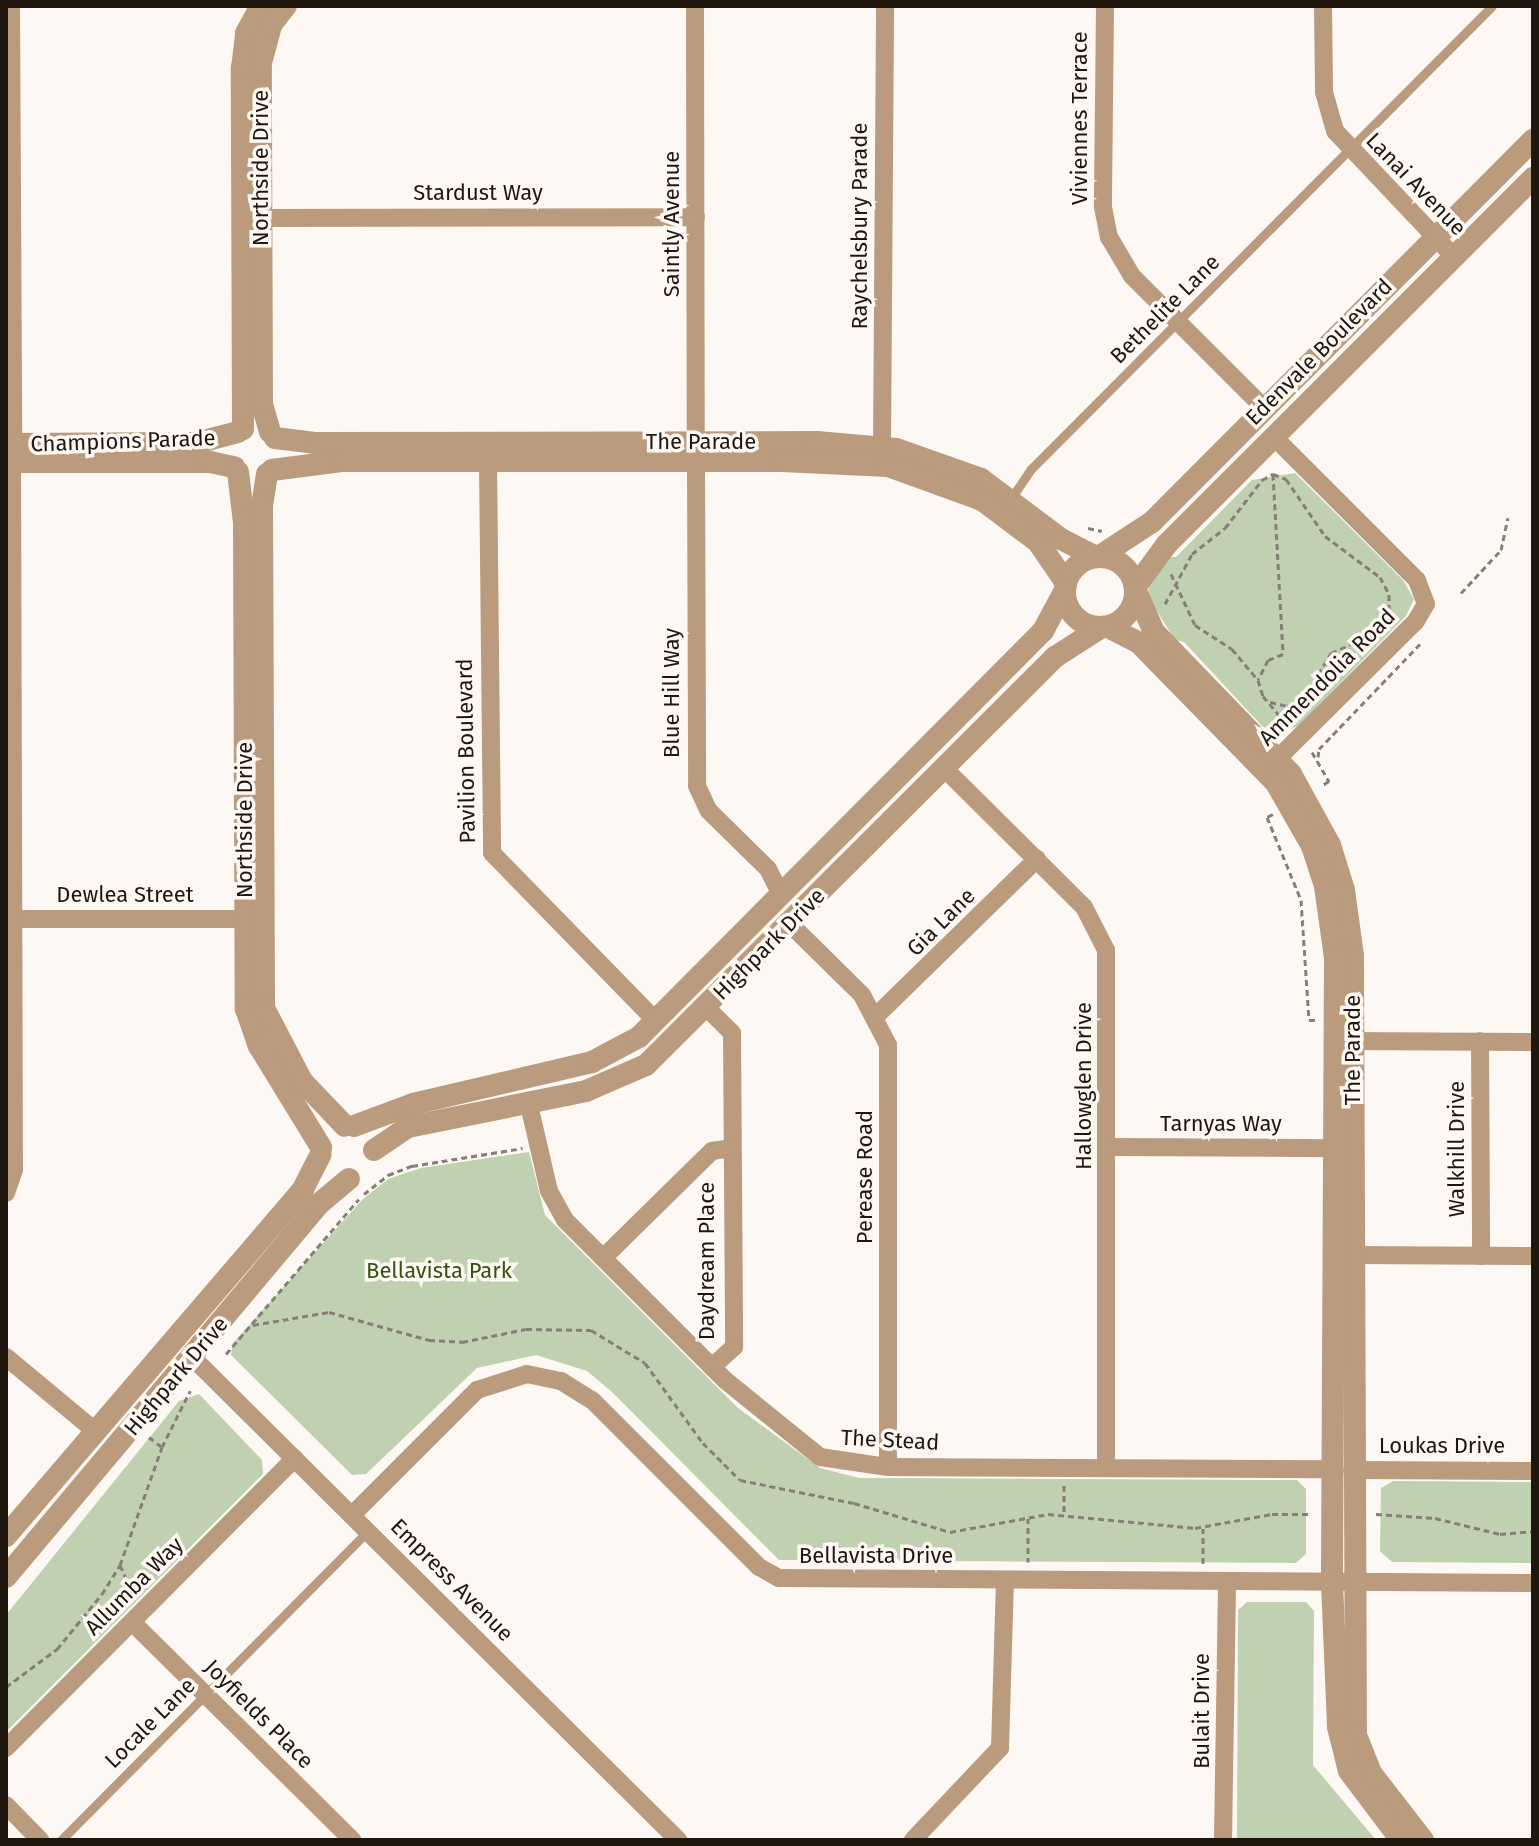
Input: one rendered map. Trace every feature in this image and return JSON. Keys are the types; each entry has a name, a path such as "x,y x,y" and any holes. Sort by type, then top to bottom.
{"street":[{"path":"6,1193 14,1170 10,919 11,6"},
{"name":"Northside Drive","path":"261,6 243,48 262,404 272,435"},
{"name":"Northside Drive","path":"240,430 263,49 271,25 286,6"},
{"name":"Saintly Avenue","path":"695,6 696,452"},
{"name":"Raychelsbury Parade","path":"882,447 885,6"},
{"name":"Viviennes Terrace","path":"1105,6 1105,223 1123,263 1264,408"},
{"name":"Lanai Avenue","path":"1323,6 1324,92 1330,120 1347,149 1454,257"},
{"name":"Edenvale Boulevard","path":"1098,557 1140,532 1533,140"},
{"name":"Edenvale Boulevard","path":"1136,588 1167,544 1533,178"},
{"name":"Stardust Way","path":"252,218 696,217"},
{"path":"240,430 272,435 279,454 270,472 250,477 236,470 229,449 240,430"},
{"name":"Champions Parade","path":"9,453 196,443 240,430"},
{"name":"The Parade","path":"272,435 315,443 488,452 696,452 882,447 951,465 1012,497 1061,539 1098,557"},
{"name":"Ammendolia Road","path":"1272,764 1423,613 1423,587 1275,438"},
{"name":"The Parade","path":"270,472 307,462 488,452"},
{"name":"Pavilion Boulevard","path":"488,452 492,853 655,1020"},
{"name":"The Parade","path":"696,452 839,462 913,471 960,489 1006,516 1046,551 1065,586"},
{"name":"Blue Hill Way","path":"696,452 697,786 708,810 768,869 781,894"},
{"name":"Champions Parade","path":"9,453 210,462 236,470"},
{"name":"Northside Drive","path":"236,470 244,495 254,919 268,1023 314,1099 349,1126"},
{"name":"Northside Drive","path":"270,472 262,505 254,919 248,1022 321,1150"},
{"path":"1098,557 1119,562 1136,588 1129,614 1105,627 1079,621 1065,586 1077,565 1098,557"},
{"name":"Highpark Drive","path":"349,1126 413,1104 609,1056 655,1020 1043,631 1065,586"},
{"name":"The Parade","path":"1136,588 1146,621 1272,764 1303,828 1325,886 1344,1042 1352,1255 1342,1469"},
{"name":"The Parade","path":"1105,627 1139,643 1272,764"},
{"name":"Highpark Drive","path":"374,1150 408,1127 529,1105 629,1075 706,1007 1055,657 1105,627"},
{"name":"Hallowglen Drive","path":"944,768 1084,907 1106,950 1106,1468"},
{"name":"Gia Lane","path":"876,1016 1037,859"},
{"name":"Dewlea Street","path":"10,919 254,919"},
{"name":"Perease Road","path":"790,924 876,1016 889,1061 888,1467"},
{"name":"Daydream Place","path":"706,1007 732,1033 734,1347 712,1367"},
{"name":"Walkhill Drive","path":"1480,1041 1481,1256"},
{"path":"1344,1042 1533,1042"},
{"name":"The Parade","path":"1343,1582 1334,1148 1344,1042"},
{"name":"The Stead","path":"529,1105 558,1210 712,1367 820,1457 888,1467 1342,1469"},
{"path":"349,1126 368,1135 374,1150 370,1166 349,1179 327,1169 321,1150 330,1132 349,1126"},
{"name":"Tarnyas Way","path":"1108,1147 1334,1148"},
{"name":"Daydream Place","path":"603,1258 712,1151 731,1148"},
{"name":"Highpark Drive","path":"6,1536 170,1339 303,1189 321,1150"},
{"name":"Highpark Drive","path":"6,1577 319,1204 349,1179"},
{"path":"1352,1255 1533,1256"},
{"path":"170,1339 191,1356"},
{"name":"Empress Avenue","path":"191,1356 678,1840"},
{"path":"6,1357 115,1449"},
{"name":"Bellavista Drive","path":"352,1515 477,1390 508,1376 545,1376 592,1400 768,1574 791,1580 1533,1583"},
{"name":"Allumba Way","path":"6,1748 295,1458"},
{"name":"Loukas Drive","path":"1342,1469 1533,1471"},
{"path":"913,1840 1000,1748 1005,1581"},
{"name":"Bulait Drive","path":"1223,1840 1227,1582"},
{"path":"1343,1582 1343,1758 1401,1840"},
{"path":"1343,1582 1359,1749 1423,1840"},
{"name":"Joyfields Place","path":"132,1622 352,1840"},
{"path":"6,1805 40,1840"}],"lane":[{"name":"Bethelite Lane","path":"1012,497 1031,469 1492,6"},
{"name":"Locale Lane","path":"61,1840 368,1531"}],"path":[{"path":"1146,621 1173,596 1192,554 1225,528 1273,474 1286,479 1325,536 1380,577 1389,594 1389,613 1376,633 1331,653 1303,700 1287,706 1268,702"},
{"path":"1461,593 1501,550 1508,518"},
{"path":"1318,757 1319,749 1422,646 1389,613"},
{"path":"6,1687 73,1633 120,1565 162,1447 182,1403 360,1198 388,1175 412,1166 538,1145"},
{"path":"1064,1468 1064,1513"},
{"path":"1028,1518 1029,1581"},
{"path":"1203,1528 1204,1582"},
{"path":"120,1565 130,1590 147,1607"}],"green space":[{"path":"1295,473 1403,580 1414,599 1406,616 1298,726 1279,734 1263,727 1184,642 1175,640 1148,597 1149,583 1167,557 1176,557 1252,480"},
{"name":"Bellavista Park","path":"529,1152 545,1215 738,1408 820,1468 859,1478 1297,1480 1306,1489 1306,1554 1296,1563 779,1560 612,1392 587,1371 536,1355 477,1368 366,1474 352,1475 231,1355 233,1343 363,1199 388,1179 421,1168"},
{"path":"199,1394 262,1460 263,1474 6,1732 6,1615 179,1401"},
{"path":"1393,1481 1533,1482 1533,1563 1392,1562 1380,1551 1381,1488"},
{"path":"1247,1602 1306,1602 1314,1611 1313,1765 1376,1840 1237,1840 1238,1610"}]}
